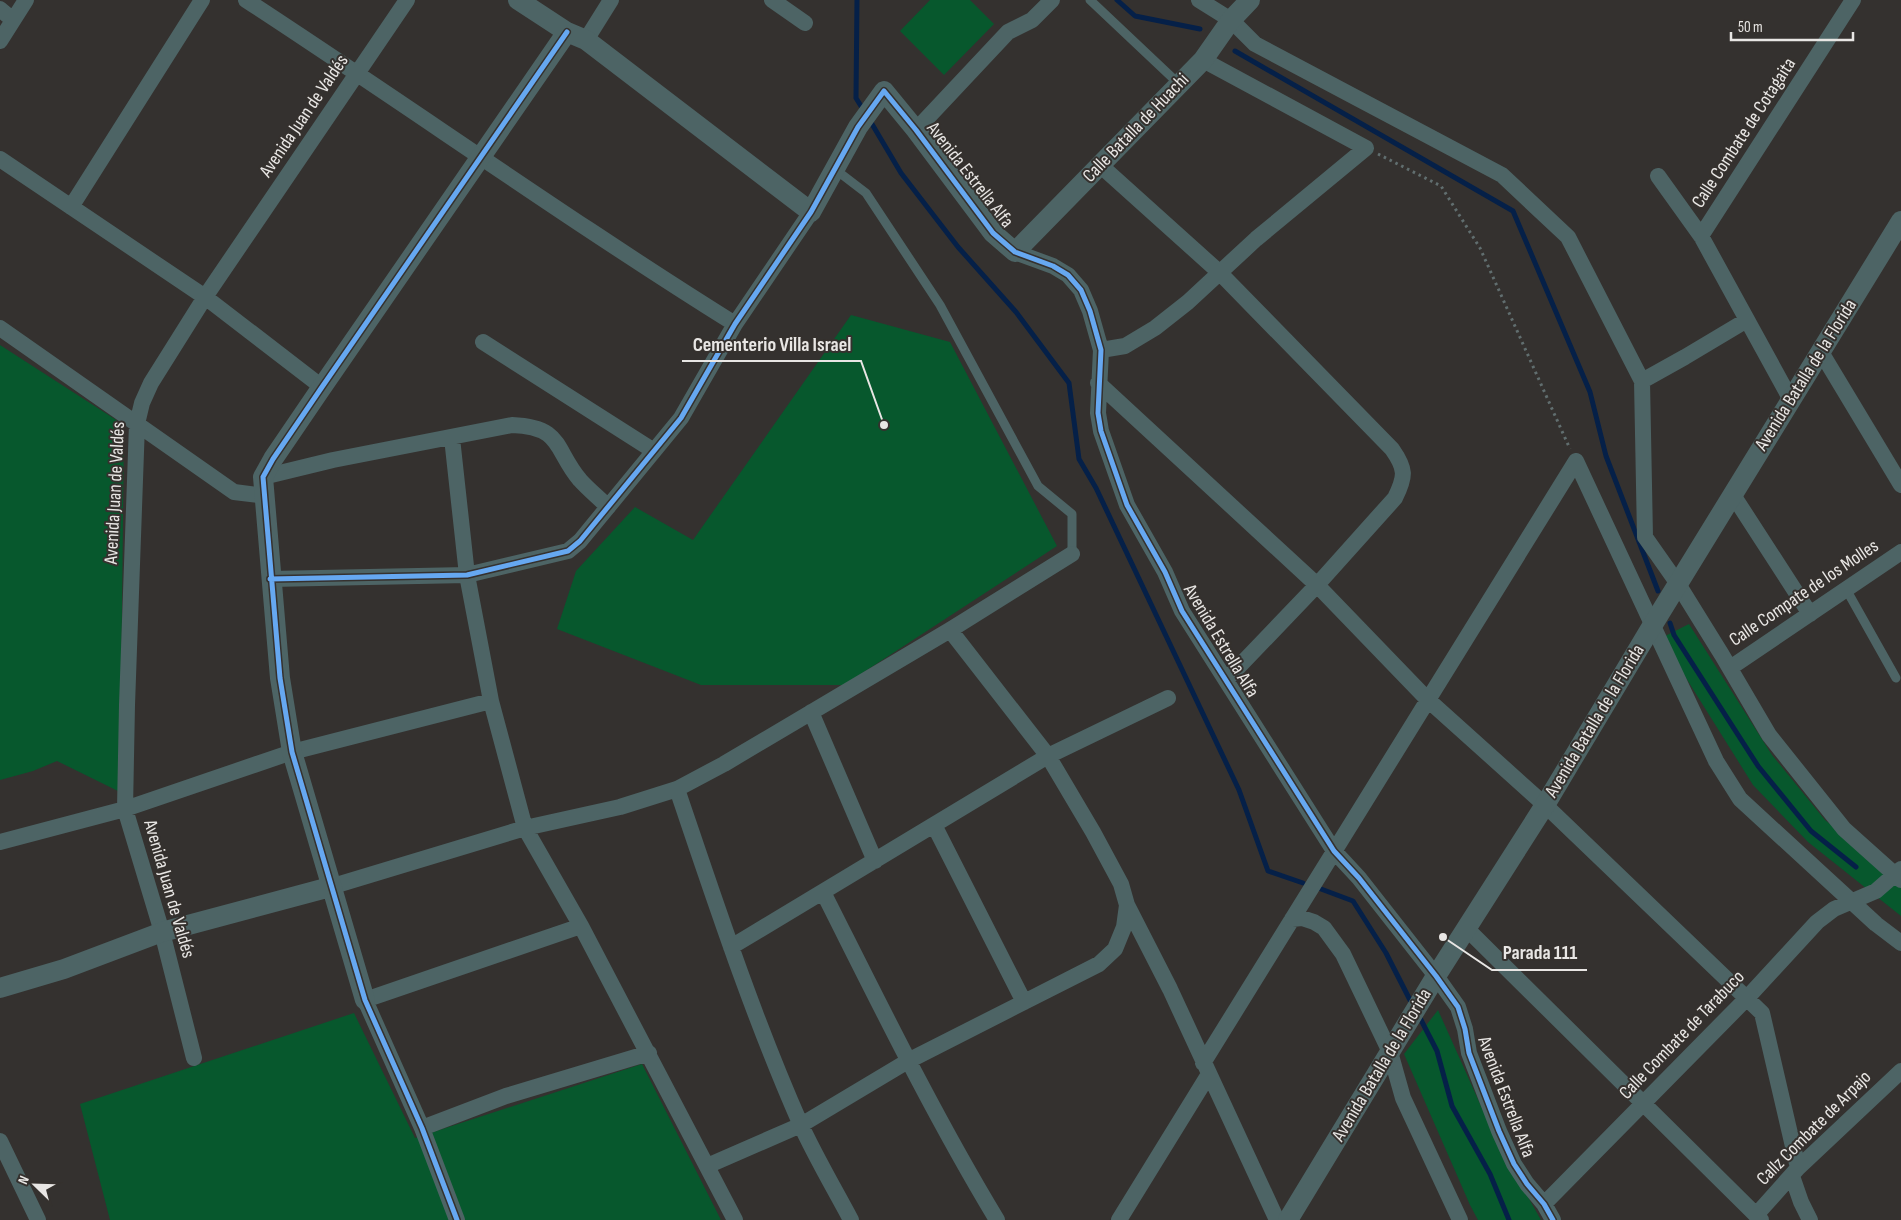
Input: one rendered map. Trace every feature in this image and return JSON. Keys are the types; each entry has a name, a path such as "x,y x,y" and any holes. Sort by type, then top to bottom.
{"street":[{"path":"0,40 26,0"},
{"path":"71,207 202,0"},
{"path":"246,0 599,235 644,267 736,324"},
{"name":"Avenida Juan de Valdés","path":"194,1058 162,932 125,809 137,424 142,403 151,383 205,297 406,0"},
{"path":"518,0 567,32 586,40 811,212"},
{"path":"586,40 611,0"},
{"path":"772,0 805,23"},
{"path":"916,130 1008,32 1032,20 1052,0"},
{"path":"1199,0 1231,20 1255,44 1502,175 1568,237 1642,381 1645,537 1678,584 1769,735 1838,822 1899,874"},
{"name":"Calle Batalla de Huachi","path":"1015,252 1203,60 1231,20 1250,0"},
{"name":"Calle Combate de Cotagaita","path":"1701,236 1853,0"},
{"path":"0,9 13,20"},
{"path":"457,1220 422,1128 365,1000 330,887 292,752 280,678 270,578 264,486 273,459 567,32"},
{"path":"1101,350 1125,346 1155,328 1188,302 1256,239 1366,148 1203,60"},
{"name":"Avenida Estrella Alfa","path":"836,170 860,125 879,99 916,130 992,233 1015,252 1053,266 1068,275 1080,290 1090,311 1101,350 1098,383 1098,413 1101,431 1128,505 1165,572 1182,611 1334,851 1359,878 1458,1007 1465,1029 1469,1053 1514,1164 1527,1184 1544,1204 1553,1220"},
{"path":"0,159 205,297 322,387"},
{"path":"1100,165 1219,272 1392,449 1402,464 1402,483 1395,498 1317,585 1226,680"},
{"path":"270,578 467,575 568,551 580,541 681,418 736,324 811,212 836,170"},
{"name":"Calle Combate de Cotagaita","path":"1658,176 1701,236 1791,400"},
{"name":"Avenida Batalla de la Florida","path":"1288,1220 1436,976 1545,805 1652,626 1901,221"},
{"path":"1642,381 1685,358 1747,320"},
{"path":"0,328 234,492 264,486 333,460 512,425 531,426 547,432 579,479 608,507"},
{"path":"484,342 654,450"},
{"path":"1821,352 1901,485"},
{"path":"1098,383 1317,585 1427,699 1545,805 1762,1013 1801,1202 1810,1220"},
{"path":"452,438 467,575 491,701 525,828 582,926 735,1220"},
{"path":"1576,461 1716,761 1740,799 1876,924 1901,943"},
{"path":"1119,1220 1292,919 1576,461"},
{"path":"1733,495 1810,614"},
{"name":"Calle Compate de los Molles","path":"1730,668 1901,552"},
{"path":"0,988 64,968 162,932 330,887 525,828 620,807 677,789 724,764 950,630 1072,554"},
{"path":"950,630 1048,756 1093,832 1121,884 1127,905 1170,989 1251,1160 1277,1220"},
{"path":"731,947 1048,756 1168,698"},
{"path":"0,842 125,809 292,752 491,701"},
{"path":"811,712 875,860"},
{"path":"677,789 767,1045 801,1125 851,1220"},
{"path":"934,825 1024,1002"},
{"name":"Calle Combate de Tarabuco","path":"1544,1204 1747,998 1817,922 1834,909 1876,891 1899,874"},
{"path":"824,892 908,1061 971,1177 997,1220"},
{"path":"707,1166 801,1125 908,1061 1099,964 1115,949 1124,927 1127,905"},
{"path":"1292,919 1302,918 1324,928 1344,954 1390,1052 1403,1098 1460,1220"},
{"path":"365,1000 582,926"},
{"path":"1466,928 1759,1217"},
{"path":"422,1128 506,1096 648,1053"},
{"name":"Callz Combate de Arpajo","path":"1759,1217 1795,1172 1901,1070"},
{"path":"0,1141 38,1220"}],"lane":[{"path":"1090,0 1179,84"},
{"path":"836,170 866,193 940,305 1038,486 1072,514 1072,554"},
{"path":"1846,589 1896,678"}],"path":[{"path":"1366,148 1441,186 1480,248 1576,461"}],"green space":[{"path":"930,0 970,0 994,24 944,75 900,31"},
{"path":"851,315 950,342 1057,546 844,685 701,685 557,629 576,571 635,507 693,540"},
{"path":"0,345 124,425 120,792 57,761 33,771 0,780"},
{"path":"1689,624 1772,755 1825,820 1901,880 1901,916 1808,842 1753,785 1661,638"},
{"path":"1438,1010 1498,1144 1541,1220 1478,1220 1470,1205 1404,1054"},
{"path":"354,1013 415,1138 642,1064 721,1220 110,1220 80,1104"}],"waterway":[{"path":"857,0 856,98 864,111"},
{"path":"1117,0 1135,16 1200,29"},
{"path":"1235,51 1513,211 1590,392 1606,456 1658,591"},
{"path":"869,119 901,173 958,247 1016,312 1069,383 1079,459 1096,488 1239,790 1268,871 1303,883"},
{"path":"1670,623 1674,635 1758,766 1811,831 1856,867"},
{"path":"1321,889 1353,901 1386,953 1412,1004"},
{"path":"1419,1016 1437,1051 1452,1106 1490,1174 1509,1220"}],"cycle path":[{"path":"457,1220 422,1128 365,1000 292,752 280,678 263,477 273,459 322,387 567,32"},
{"path":"270,579 467,575 568,551 580,541 681,418 735,324 811,212 858,127 884,91 916,130 993,233 1015,252 1053,266 1068,275 1081,290 1090,311 1101,350 1098,413 1101,431 1127,505 1165,572 1182,611 1334,851 1359,878 1458,1007 1465,1029 1469,1053 1499,1131 1514,1164 1527,1184 1544,1204 1553,1220"}],"place":[{"name":"Cementerio Villa Israel","path":"884,425"},
{"name":"Parada 111","path":"1443,937"}]}
